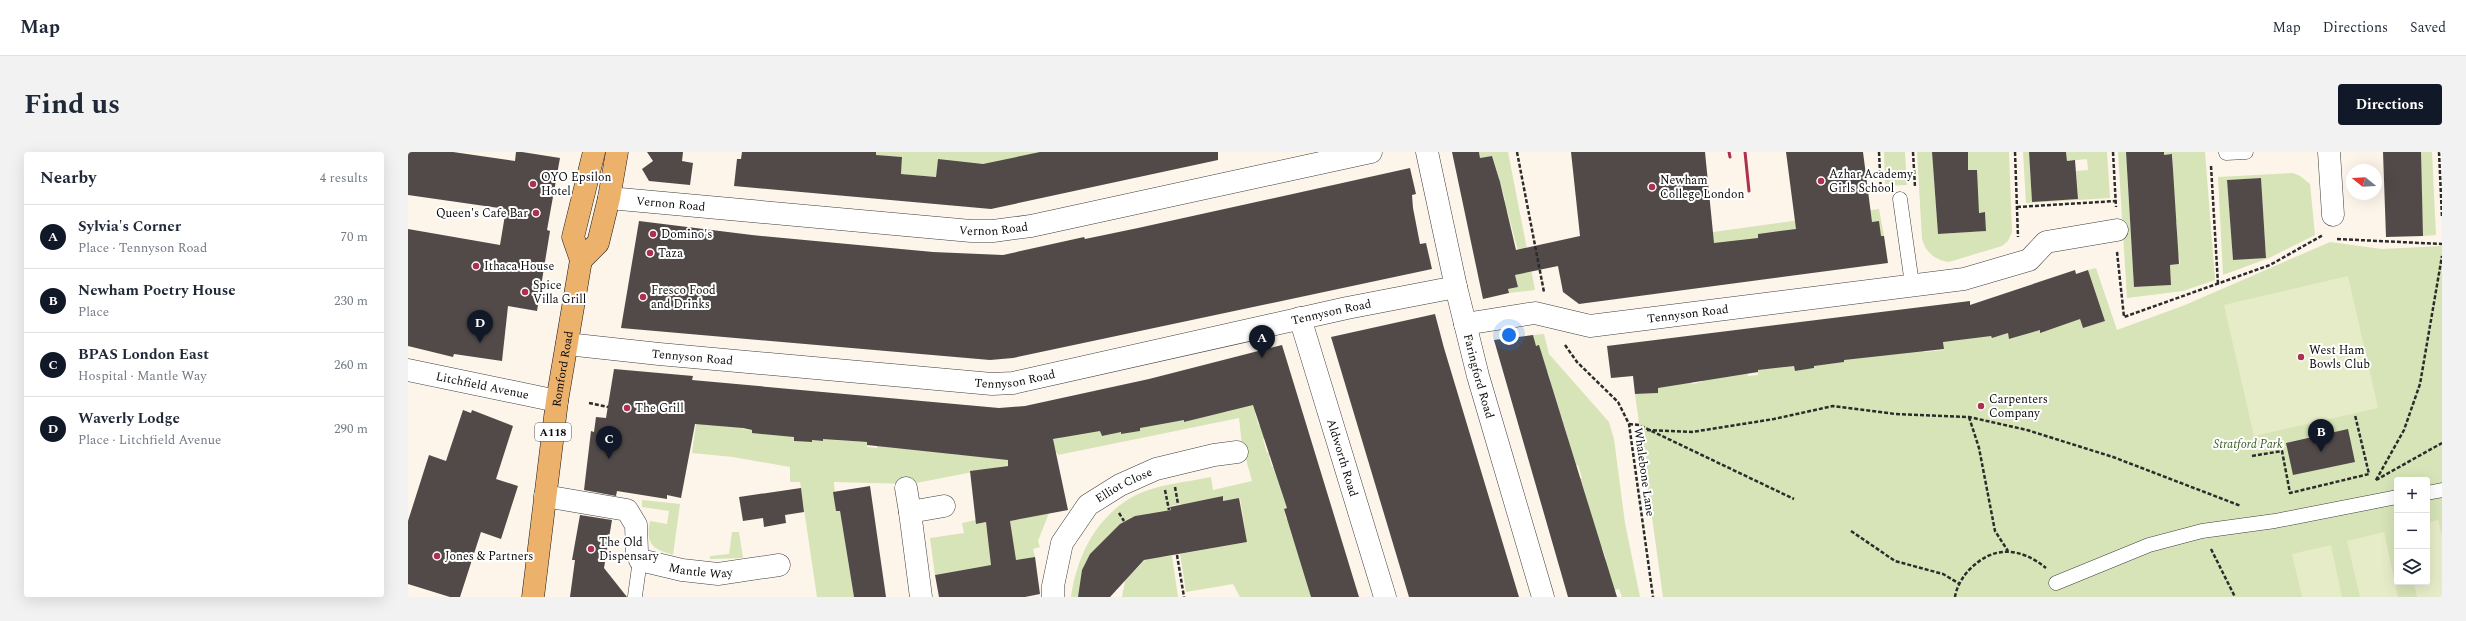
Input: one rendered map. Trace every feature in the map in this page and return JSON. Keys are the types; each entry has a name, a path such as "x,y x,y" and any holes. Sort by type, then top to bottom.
{"main road":[{"name":"Romford Road","path":"533,597 557,401 581,260 573,236 594,152"},
{"path":"581,260 598,243 610,198 617,152"}],"street":[{"name":"Vernon Road","path":"610,198 971,231 993,231 1031,226 1372,152"},
{"name":"Faringford Road","path":"1427,152 1456,287 1478,376 1543,597"},
{"path":"2329,152 2333,215"},
{"name":"Tennyson Road","path":"1465,324 1536,312 1590,326 1912,284 1964,279 2029,260 2046,242 2117,230"},
{"name":"Tennyson Road","path":"566,344 659,354 992,384 1014,383 1300,318 1456,287"},
{"name":"Aldworth Road","path":"1300,318 1385,597"},
{"name":"Litchfield Avenue","path":"408,370 557,401"},
{"name":"Elliot Close","path":"1052,597 1062,543 1088,505 1120,485 1156,470 1214,455 1237,452"},
{"path":"906,488 921,597"},
{"path":"545,496 627,510 636,525 636,552 640,560"},
{"path":"910,512 944,506"},
{"name":"Mantle Way","path":"640,560 682,570 718,574 778,566"}],"lane":[{"path":"2226,153 2246,152"},
{"path":"1900,199 1912,284"},
{"path":"2430,492 2442,490"},
{"path":"2056,583 2149,545 2202,531 2275,521 2394,498"},
{"path":"635,596 640,560"}],"path":[{"path":"1517,152 1545,294"},
{"path":"1879,152 1882,200 1916,197 1913,152"},
{"path":"2015,152 2019,263"},
{"path":"2113,152 2118,260 2124,317 2270,265 2319,239 2325,233 2329,236"},
{"path":"2439,152 2442,218"},
{"path":"2211,162 2218,284"},
{"path":"2017,207 2116,201"},
{"path":"2333,239 2442,244"},
{"path":"2376,480 2404,430 2420,384 2442,256"},
{"name":"Whalebone Lane","path":"1562,339 1577,362 1618,402 1628,424 1653,597"},
{"path":"589,403 608,407"},
{"path":"1647,430 1692,432 1774,419 1833,406 1895,414 1968,417 2027,430 2113,457 2275,521"},
{"path":"2252,456 2282,451 2290,493 2369,474 2355,415"},
{"path":"1968,417 1980,448 1995,531 2008,552"},
{"path":"1628,424 1639,425 1794,499"},
{"path":"2370,484 2442,443"},
{"path":"1851,531 1895,561 1942,574 1960,584"},
{"path":"2202,531 2235,597"},
{"path":"1956,597 1964,575 1977,562 1993,553 2008,552 2026,554 2045,567 2056,583"},
{"path":"1177,555 1184,597"}],"green space":[{"path":"869,152 1041,152 1000,167 938,160 936,177 901,174 902,157 882,156 875,171 876,153"},
{"path":"1479,152 1508,152 1535,290 1509,293 1508,289 1518,287 1515,275 1524,273 1507,210 1492,213 1505,200 1500,182 1486,185 1499,178 1492,156 1480,158"},
{"path":"1884,152 1905,152 1907,185 1885,186"},
{"path":"1917,152 1932,152 1938,234 1986,231 1985,212 1971,213 1977,183 1977,170 1968,170 1968,152 2009,152 2012,232 2008,241 2002,246 1949,262 1935,258 1926,248 1922,239"},
{"path":"2023,152 2029,152 2032,201 2078,198 2076,171 2088,170 2087,159 2067,161 2066,152 2107,152 2110,198 2026,203"},
{"path":"2118,152 2126,152 2134,287 2171,285 2170,265 2180,264 2179,255 2170,256 2168,234 2177,234 2177,222 2168,222 2173,205 2174,188 2166,188 2165,168 2173,167 2173,155 2164,155 2164,152 2205,152 2215,280 2183,291 2127,298"},
{"path":"2420,152 2432,152 2436,235 2423,236"},
{"path":"2293,173 2300,176 2310,184 2315,235 2269,258 2223,275 2218,177","holes":["2261,178 2266,257 2233,260 2227,180"]},
{"path":"1879,209 1884,236 1881,236 1868,223 1758,234 1759,244 1560,277 1555,254"},
{"name":"Stratford Park","path":"2330,242 2382,249 2442,246 2442,597 1663,597 1635,394 1658,393 1652,341 1691,379 1692,384 1702,382 1702,376 1747,366 1748,376 1758,375 1756,354 1764,354 1766,369 1785,367 1792,350 1795,371 1814,368 1812,347 1830,358 1830,364 1844,362 1842,343 1922,332 1924,352 1944,350 1942,329 1950,328 1953,341 1971,338 1982,305 1992,338 2008,333 2010,339 2023,335 2021,329 2038,324 2040,332 2077,311 2083,328 2105,321 2088,270 2096,268 2117,330 2185,305"},
{"name":"West Ham Bowls Club","path":"2348,276 2378,408 2254,436 2224,305"},
{"path":"1544,334 1549,354 1609,422 1614,439 1625,523 1640,597 1622,597 1619,589 1594,596 1596,563 1606,559 1602,547 1600,547 1582,483 1562,489 1561,485 1582,478 1578,465 1575,466 1564,424 1558,426 1557,424 1563,421 1547,386 1551,385 1548,372 1545,372 1539,346 1522,350 1529,341 1534,340 1533,335"},
{"path":"1221,389 1226,412 1232,410 1231,405 1236,389 1262,411 1255,413 1259,426 1280,420 1270,437 1263,439 1267,453 1277,450 1278,453 1269,456 1272,467 1291,461 1278,480 1285,502 1306,502 1284,509 1286,519 1288,519 1330,583 1309,590 1311,597 1240,597 1233,584 1186,592 1180,554 1247,542 1240,498 1223,501 1222,496 1210,499 1210,503 1182,508 1181,504 1170,506 1171,510 1135,516 1120,524 1090,554 1078,597 1071,597 1078,566 1091,538 1110,513 1122,503 1136,495 1154,488 1211,477 1213,490 1252,481 1242,445 1239,418 1058,455 1057,453 1015,464 1049,513 1038,541 1040,547 1033,549 1035,557 935,575 930,538 964,533 962,523 976,520 977,524 986,522 987,531 1011,528 1003,472 1014,464 911,484 834,482 836,511 840,511 854,597 817,597 800,482 790,482 790,467 733,457 692,453 696,424 743,424 743,429 794,436 794,441 811,442 812,440 823,441 825,419 836,440 867,442 867,447 877,448 879,424 952,440 951,454 961,455 1061,438 1058,425 1100,429 1102,436 1112,434 1116,412 1121,434 1140,431 1135,408 1184,420 1185,422 1195,419 1193,407"},
{"path":"642,500 680,504 673,555 660,551 652,545 649,536 650,521 667,524 669,511 642,507"},
{"path":"2438,520 2442,536 2442,597 2417,597 2415,585 2430,585 2430,522"},
{"path":"732,532 739,532 743,558 710,559 710,556 729,554"},
{"path":"2384,532 2394,578 2394,585 2395,585 2398,597 2360,597 2347,541"},
{"path":"2331,545 2342,597 2302,597 2292,554"},
{"path":"1161,555 1162,557 1172,556 1178,597 1122,597 1125,581 1136,569 1147,558"}],"building":[{"path":"408,152 453,152 515,161 516,152 560,158 547,230 550,231 537,311 508,306 502,361 454,354 453,357 408,346 408,229 500,245 506,209 408,195"},
{"path":"647,152 683,152 682,161 693,163 690,185 649,181 642,169 653,161"},
{"path":"742,152 876,152 876,155 902,157 901,174 936,177 938,159 983,164 1040,152 1218,152 1218,160 991,209 734,186 737,159 741,159"},
{"path":"1452,152 1479,152 1480,158 1492,156 1500,182 1516,250 1580,236 1571,152 1705,152 1714,243 1758,238 1758,234 1796,229 1786,152 1863,152 1872,222 1879,221 1881,236 1884,236 1888,263 1579,304 1563,292 1558,266 1515,275 1518,287 1508,289 1509,293 1483,299"},
{"path":"1932,152 1968,152 1968,170 1977,170 1979,213 1985,212 1986,231 1938,234"},
{"path":"2029,152 2066,152 2067,161 2075,160 2078,199 2032,202"},
{"path":"2126,152 2164,152 2164,155 2172,154 2179,264 2170,265 2171,285 2134,287"},
{"path":"2383,152 2421,152 2423,236 2386,237"},
{"path":"1410,168 1416,194 1412,195 1413,208 1420,244 1426,243 1432,269 1013,358 990,360 621,328 639,221 752,235 933,252 1003,255 1084,237 1085,239 1138,228"},
{"path":"2261,178 2266,258 2233,260 2227,180"},
{"path":"2075,270 2076,274 2088,270 2105,321 2083,328 2080,319 2040,333 2040,330 2009,339 2008,333 1992,338 1991,336 1943,342 1944,349 1844,360 1844,362 1814,366 1814,368 1795,371 1794,366 1758,370 1758,372 1658,388 1658,393 1635,394 1633,376 1611,378 1607,346 1970,301 1970,305"},
{"path":"1435,314 1519,597 1409,597 1331,337"},
{"path":"1533,335 1536,346 1539,345 1617,597 1568,597 1494,340"},
{"path":"1282,345 1359,597 1311,597 1284,509 1287,508 1253,405 1184,422 1184,420 1140,428 1140,431 1121,434 1121,432 1102,436 1100,431 1053,439 1068,510 1010,521 1016,560 1035,557 1040,594 1025,597 939,597 935,575 991,565 986,522 976,524 970,471 1008,466 1008,460 867,445 867,442 823,439 823,441 812,440 812,442 794,441 794,437 752,433 752,430 743,428 695,424 681,498 667,495 667,499 617,491 616,496 584,490 591,431 594,432 596,417 606,418 614,369 693,376 692,380 999,408 1025,406 1149,379"},
{"path":"463,410 471,413 472,410 513,426 496,479 518,486 501,539 481,532 460,597 450,597 408,584 408,521 429,455 446,461"},
{"path":"2348,429 2355,462 2293,475 2286,443"},
{"path":"870,486 886,597 854,597 840,511 836,511 833,492"},
{"path":"801,488 804,512 785,515 786,523 764,527 763,518 743,521 739,497"},
{"path":"1223,496 1223,501 1239,498 1247,542 1144,560 1110,597 1078,597 1082,570 1090,554 1120,524 1135,516 1171,510 1170,507"},
{"path":"580,515 612,520 604,568 627,597 570,597 575,560 572,560"}],"railway":[{"path":"1729,152 1730,157"},
{"path":"1745,152 1749,191"}],"place":[{"name":"Azhar Academy Girls School","path":"1821,181"},
{"name":"OYO Epsilon Hotel","path":"533,184"},
{"name":"Newham College London","path":"1652,187"},
{"name":"Queen's Cafe Bar","path":"536,213"},
{"name":"Domino's","path":"653,234"},
{"name":"Taza","path":"650,253"},
{"name":"Ithaca House","path":"476,266"},
{"name":"Spice Villa Grill","path":"525,292"},
{"name":"Fresco Food and Drinks","path":"643,297"},
{"name":"Waverly Lodge","path":"480,343"},
{"name":"West Ham Bowls Club","path":"2301,357"},
{"name":"Sylvia's Corner","path":"1262,358"},
{"name":"Carpenters Company","path":"1981,406"},
{"name":"The Grill","path":"627,408"},
{"name":"Newham Poetry House","path":"2321,452"},
{"name":"BPAS London East","path":"609,459"},
{"name":"The Old Dispensary","path":"591,549"},
{"name":"Jones & Partners","path":"437,556"}]}
